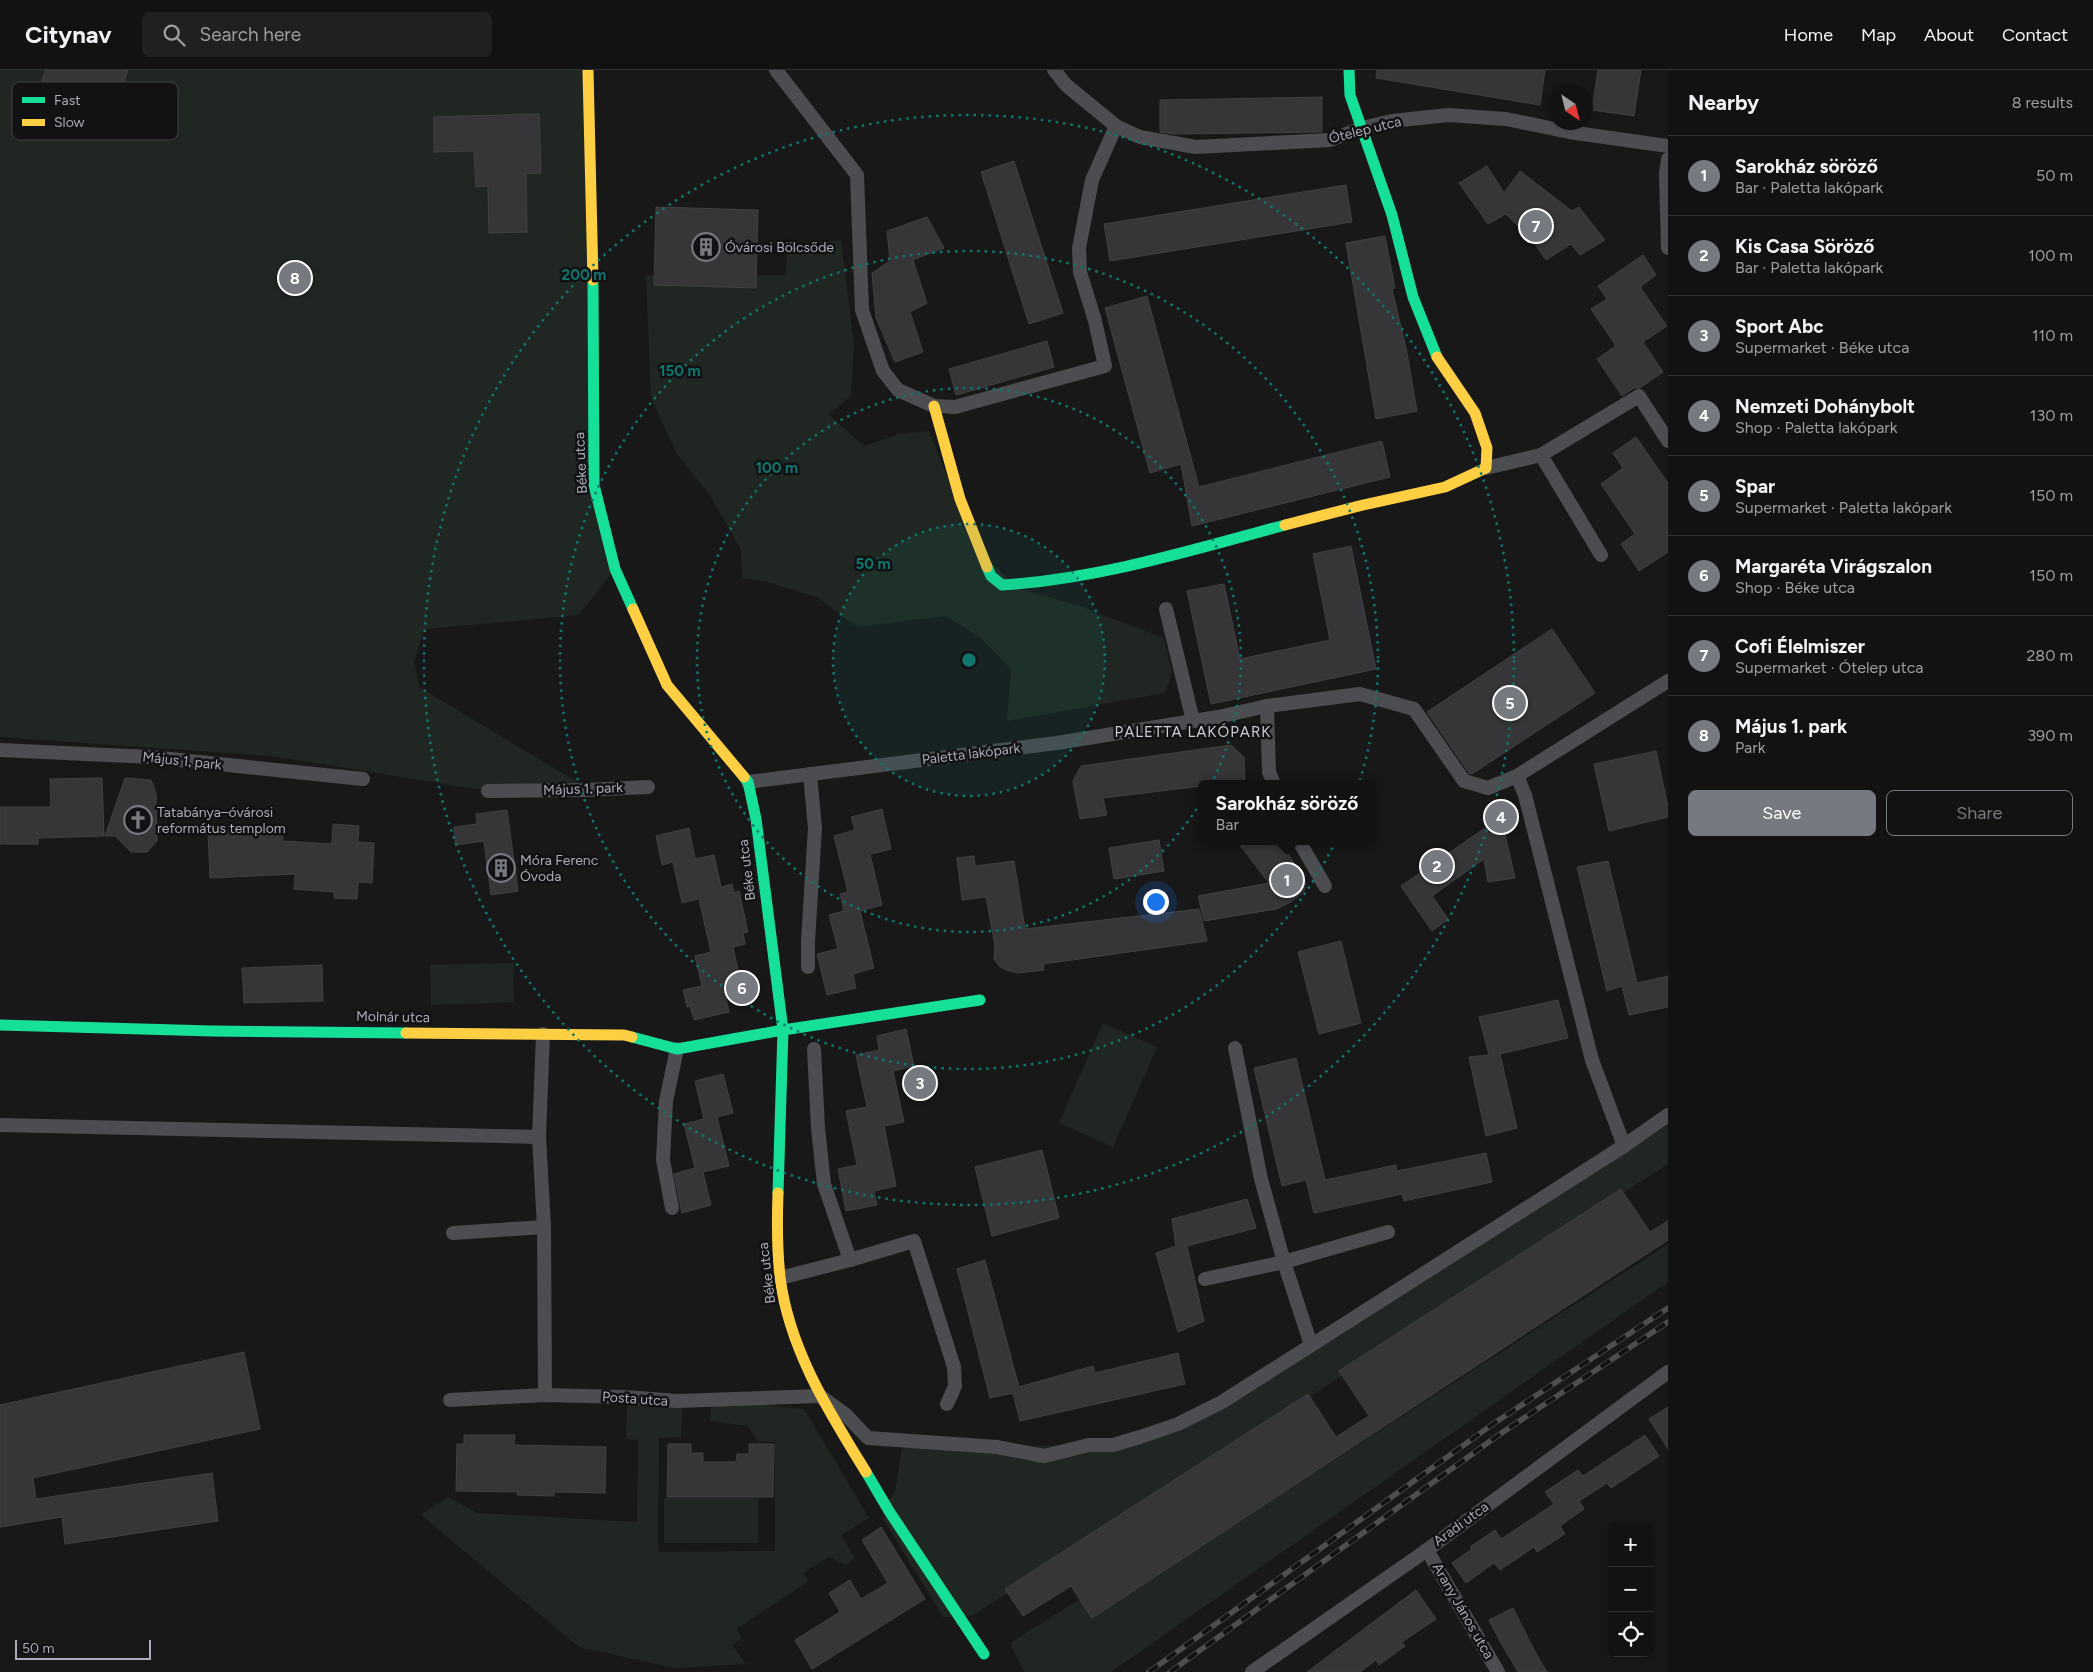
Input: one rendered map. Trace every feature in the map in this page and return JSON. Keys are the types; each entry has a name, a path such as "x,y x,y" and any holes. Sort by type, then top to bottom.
{"street":[{"name":"Béke utca","path":"588,70 593,286 594,485 615,569 667,685 748,782 756,819 783,1030 777,1227 780,1278 788,1314 802,1355 820,1396 889,1511 984,1654"},
{"path":"776,70 857,175 862,310 884,370 898,390 934,406 955,407 1105,366 1095,321 1080,272 1079,248 1092,180 1116,126"},
{"name":"Ótelep utca","path":"1054,70 1066,85 1116,126 1140,137 1196,148 1330,140 1362,128 1392,121 1448,115 1506,118 1569,132 1668,146"},
{"path":"1349,70 1350,95 1392,215 1413,297 1436,357 1475,413 1487,448 1486,468"},
{"path":"1668,158 1666,174 1668,248"},
{"path":"934,406 960,499 992,576 1002,585 1036,583 1160,558 1363,505 1445,487 1486,468 1541,455 1639,396 1668,441"},
{"path":"1541,455 1601,555"},
{"path":"1166,609 1193,721"},
{"path":"1624,1146 1592,1060 1525,795 1517,776 1668,681"},
{"name":"Paletta lakópark","path":"748,782 1057,743 1193,721 1267,706 1360,694 1414,709 1464,781 1488,788 1517,776"},
{"path":"1267,706 1269,772 1272,780"},
{"name":"Május 1. park","path":"0,750 151,757 363,779"},
{"path":"808,967 815,828 810,774"},
{"name":"Május 1. park","path":"488,791 648,787"},
{"path":"1301,845 1325,886"},
{"name":"Molnár utca","path":"0,1025 212,1031 624,1035 677,1049 783,1030 980,1000"},
{"path":"544,1034 539,1137 544,1227 545,1395"},
{"path":"1234,1048 1261,1179 1284,1262 1311,1345"},
{"path":"672,1208 663,1160 666,1101 677,1049"},
{"path":"814,1049 818,1128 824,1184 850,1260"},
{"path":"820,1396 846,1415 868,1438 997,1447 1044,1456 1089,1445 1113,1445 1178,1424 1222,1402 1624,1146 1668,1115"},
{"path":"0,1125 539,1137"},
{"path":"453,1233 544,1227"},
{"path":"1205,1279 1284,1262 1388,1232"},
{"path":"780,1278 914,1241 954,1367 955,1386 947,1404"},
{"name":"Aradi utca","path":"1252,1672 1427,1550 1668,1372"},
{"name":"Posta utca","path":"450,1400 545,1395 624,1397 678,1401 820,1396"},
{"name":"Arany János utca","path":"1427,1550 1498,1672"}],"shaded area":[{"path":"0,70 587,70 594,485 615,569 579,615 424,629 414,662 419,687 594,792 488,791 272,756 0,737"},
{"path":"841,240 854,344 851,396 828,414 864,446 900,434 929,431 976,547 1017,588 1080,606 1164,638 1172,673 1165,693 1007,721 1011,669 981,638 946,616 857,627 817,597 767,582 742,578 741,550 711,497 677,454 651,398 646,275 786,275 787,246"},
{"path":"513,963 514,1002 431,1005 430,965"},
{"path":"1103,1023 1157,1047 1113,1147 1059,1123"},
{"path":"1668,1107 1668,1164 972,1616 943,1617 884,1520 887,1504 895,1491 903,1442 997,1447 1089,1445 1140,1437 1222,1402"},
{"path":"1668,1244 1668,1282 1111,1672 1024,1672 1010,1643 1096,1589 1111,1605"},
{"path":"627,1399 683,1403 681,1437 659,1438 658,1552 775,1551 775,1442 758,1441 748,1426 710,1421 712,1400 804,1409 869,1518 841,1535 855,1558 846,1565 829,1557 803,1573 809,1581 736,1629 742,1638 732,1645 746,1664 674,1668 579,1647 421,1515 448,1497 478,1513 637,1522 638,1440 626,1439"},
{"path":"664,1498 758,1498 758,1543 664,1543"}],"building":[{"path":"46,70 128,70 124,82 41,82"},
{"path":"1377,70 1545,70 1540,105 1376,78"},
{"path":"1598,70 1641,70 1634,116 1593,110"},
{"path":"1322,97 1322,132 1174,134 1160,132 1160,100"},
{"path":"539,114 541,173 526,174 527,232 489,233 488,186 476,187 474,151 434,152 434,117"},
{"path":"1014,161 1063,313 1029,324 981,172"},
{"path":"1487,166 1504,193 1520,171 1572,211 1579,207 1605,240 1580,255 1571,244 1546,260 1532,240 1506,214 1488,224 1459,183"},
{"path":"1346,185 1352,222 1110,261 1104,224"},
{"name":"Óvárosi Bölcsőde","path":"656,207 758,210 756,288 654,285"},
{"path":"927,217 944,248 913,260 927,303 910,312 923,352 895,362 876,318 872,273 890,261 887,231"},
{"path":"1385,236 1395,288 1392,289 1407,353 1417,411 1376,419 1346,243"},
{"path":"1643,255 1656,275 1640,287 1667,326 1643,342 1663,372 1640,388 1634,388 1622,396 1597,359 1616,346 1591,309 1607,299 1598,286"},
{"path":"1147,296 1199,487 1382,441 1390,477 1192,526 1181,464 1150,473 1105,308"},
{"path":"1047,341 1054,367 956,395 949,369"},
{"path":"1636,437 1668,483 1668,552 1639,571 1621,544 1635,534 1601,484 1623,468 1613,453"},
{"path":"1351,546 1376,669 1211,704 1187,591 1224,584 1240,659 1330,640 1313,554"},
{"path":"1552,629 1595,693 1472,774 1469,773 1427,712"},
{"path":"1231,745 1244,757 1245,780 1198,780 1198,786 1103,798 1107,815 1080,819 1073,781 1081,766"},
{"path":"1656,751 1668,807 1668,817 1609,831 1594,764"},
{"path":"102,778 104,836 38,838 38,844 0,844 0,807 51,807 50,779"},
{"name":"Tatabánya–óvárosi református templom","path":"125,778 151,780 156,793 157,841 147,852 131,852 115,836 105,836"},
{"path":"882,809 891,849 870,854 882,905 860,911 874,968 853,974 856,988 827,995 817,954 838,949 829,915 844,911 840,894 848,892 834,836 855,830 851,817"},
{"name":"Móra Ferenc Óvoda","path":"507,810 518,891 491,895 484,841 456,845 454,827 477,824 476,814"},
{"path":"1501,817 1515,878 1488,882 1484,859 1432,896 1448,919 1432,931 1401,886"},
{"path":"333,824 359,826 358,842 374,843 372,883 358,882 357,899 334,898 334,892 294,889 295,874 210,878 208,829 282,826 283,841 332,844"},
{"path":"689,828 695,859 714,855 721,887 732,884 734,893 739,891 748,932 743,933 745,944 733,947 740,979 723,983 729,1012 694,1020 690,1006 687,1007 683,990 702,986 695,956 711,952 699,899 682,903 673,862 662,865 656,836"},
{"path":"1159,840 1164,871 1114,879 1109,848"},
{"path":"1240,845 1282,845 1304,877 1306,884 1304,891 1291,902 1276,909 1204,921 1198,896 1269,883"},
{"path":"974,856 975,866 1014,861 1025,929 1199,909 1207,941 1043,964 1044,970 1018,973 1009,971 1000,967 994,959 995,946 986,897 962,900 957,858"},
{"path":"1608,861 1637,983 1668,976 1668,1007 1629,1015 1622,986 1607,991 1577,867"},
{"path":"1341,941 1361,1023 1319,1034 1298,952"},
{"path":"322,965 323,1001 244,1003 242,968"},
{"path":"1558,1000 1568,1038 1500,1054 1517,1128 1486,1136 1469,1057 1489,1055 1479,1017"},
{"path":"906,1029 914,1066 893,1071 904,1122 884,1126 896,1186 874,1191 877,1205 846,1211 838,1169 857,1165 846,1111 867,1107 856,1055 879,1050 877,1036"},
{"path":"1296,1058 1325,1180 1396,1165 1397,1171 1486,1153 1492,1182 1404,1201 1402,1194 1314,1213 1306,1180 1282,1186 1254,1068"},
{"path":"723,1074 733,1113 717,1117 729,1166 703,1172 711,1205 682,1213 674,1174 695,1168 684,1124 704,1119 695,1081"},
{"path":"1042,1150 1059,1218 992,1236 975,1167"},
{"path":"1621,1189 1650,1232 1668,1221 1668,1240 1092,1618 1071,1586 1023,1616 1005,1589 1308,1394 1336,1437 1369,1416 1339,1371"},
{"path":"1247,1199 1256,1228 1187,1246 1204,1321 1178,1332 1156,1253 1176,1246 1172,1219"},
{"path":"985,1260 1019,1387 1093,1366 1095,1373 1178,1353 1185,1384 1020,1421 1013,1393 990,1398 957,1269"},
{"path":"244,1352 260,1429 33,1478 36,1499 212,1473 218,1521 65,1544 62,1517 0,1527 0,1405"},
{"path":"1668,1407 1668,1449 1649,1419"},
{"path":"464,1435 515,1435 514,1445 606,1447 605,1493 554,1492 554,1496 517,1495 517,1492 456,1491 457,1444 464,1444"},
{"path":"1645,1435 1659,1456 1611,1488 1607,1483 1579,1501 1584,1509 1560,1526 1565,1534 1537,1552 1534,1547 1500,1570 1494,1563 1466,1583 1452,1563 1472,1549 1470,1547 1495,1530 1501,1539 1554,1504 1545,1492 1578,1470 1583,1476"},
{"path":"668,1444 691,1444 691,1453 703,1453 703,1462 736,1462 737,1454 749,1454 749,1444 774,1444 773,1497 667,1497"},
{"path":"881,1527 925,1599 812,1669 795,1640 840,1612 829,1593 850,1580 861,1599 888,1583 862,1540"},
{"path":"1416,1590 1436,1619 1402,1642 1405,1646 1379,1665 1376,1660 1360,1672 1307,1672"},
{"path":"1513,1608 1547,1672 1518,1672 1501,1643 1489,1620"}],"railway":[{"path":"1149,1672 1493,1424 1668,1308"},
{"path":"1170,1672 1500,1434 1668,1322"}],"traffic: fast":[{"path":"1349,70 1350,95 1392,215 1413,297 1437,357"},
{"path":"593,280 594,485 615,569 633,609"},
{"path":"987,567 991,576 1002,585 1074,577 1145,562 1285,525"},
{"path":"744,777 748,782 756,819 783,1030 778,1193"},
{"path":"632,1037 677,1049 783,1030 980,1000"},
{"path":"0,1025 212,1031 406,1033"},
{"path":"866,1472 889,1511 984,1654"}],"traffic: slow":[{"path":"588,70 593,280"},
{"path":"1285,525 1445,487 1486,468 1487,448 1475,413 1437,357"},
{"path":"934,406 960,499 987,567"},
{"path":"633,609 667,685 744,777"},
{"path":"406,1033 624,1035 632,1037"},
{"path":"778,1193 780,1277 792,1329 801,1355 825,1403 866,1472"}],"place":[{"name":"Cofi Élelmiszer","path":"1536,226"},
{"name":"Óvárosi Bölcsőde","path":"706,247"},
{"name":"Május 1. park","path":"295,278"},
{"name":"Spar","path":"1510,703"},
{"name":"Nemzeti Dohánybolt","path":"1501,817"},
{"name":"Tatabánya–óvárosi református templom","path":"138,820"},
{"name":"Kis Casa Söröző","path":"1437,866"},
{"name":"Móra Ferenc Óvoda","path":"501,868"},
{"name":"Sarokház söröző","path":"1287,880"},
{"name":"Margaréta Virágszalon","path":"742,988"},
{"name":"Sport Abc","path":"920,1083"}],"district":[{"name":"PALETTA LAKÓPARK","path":"1193,732"}]}
